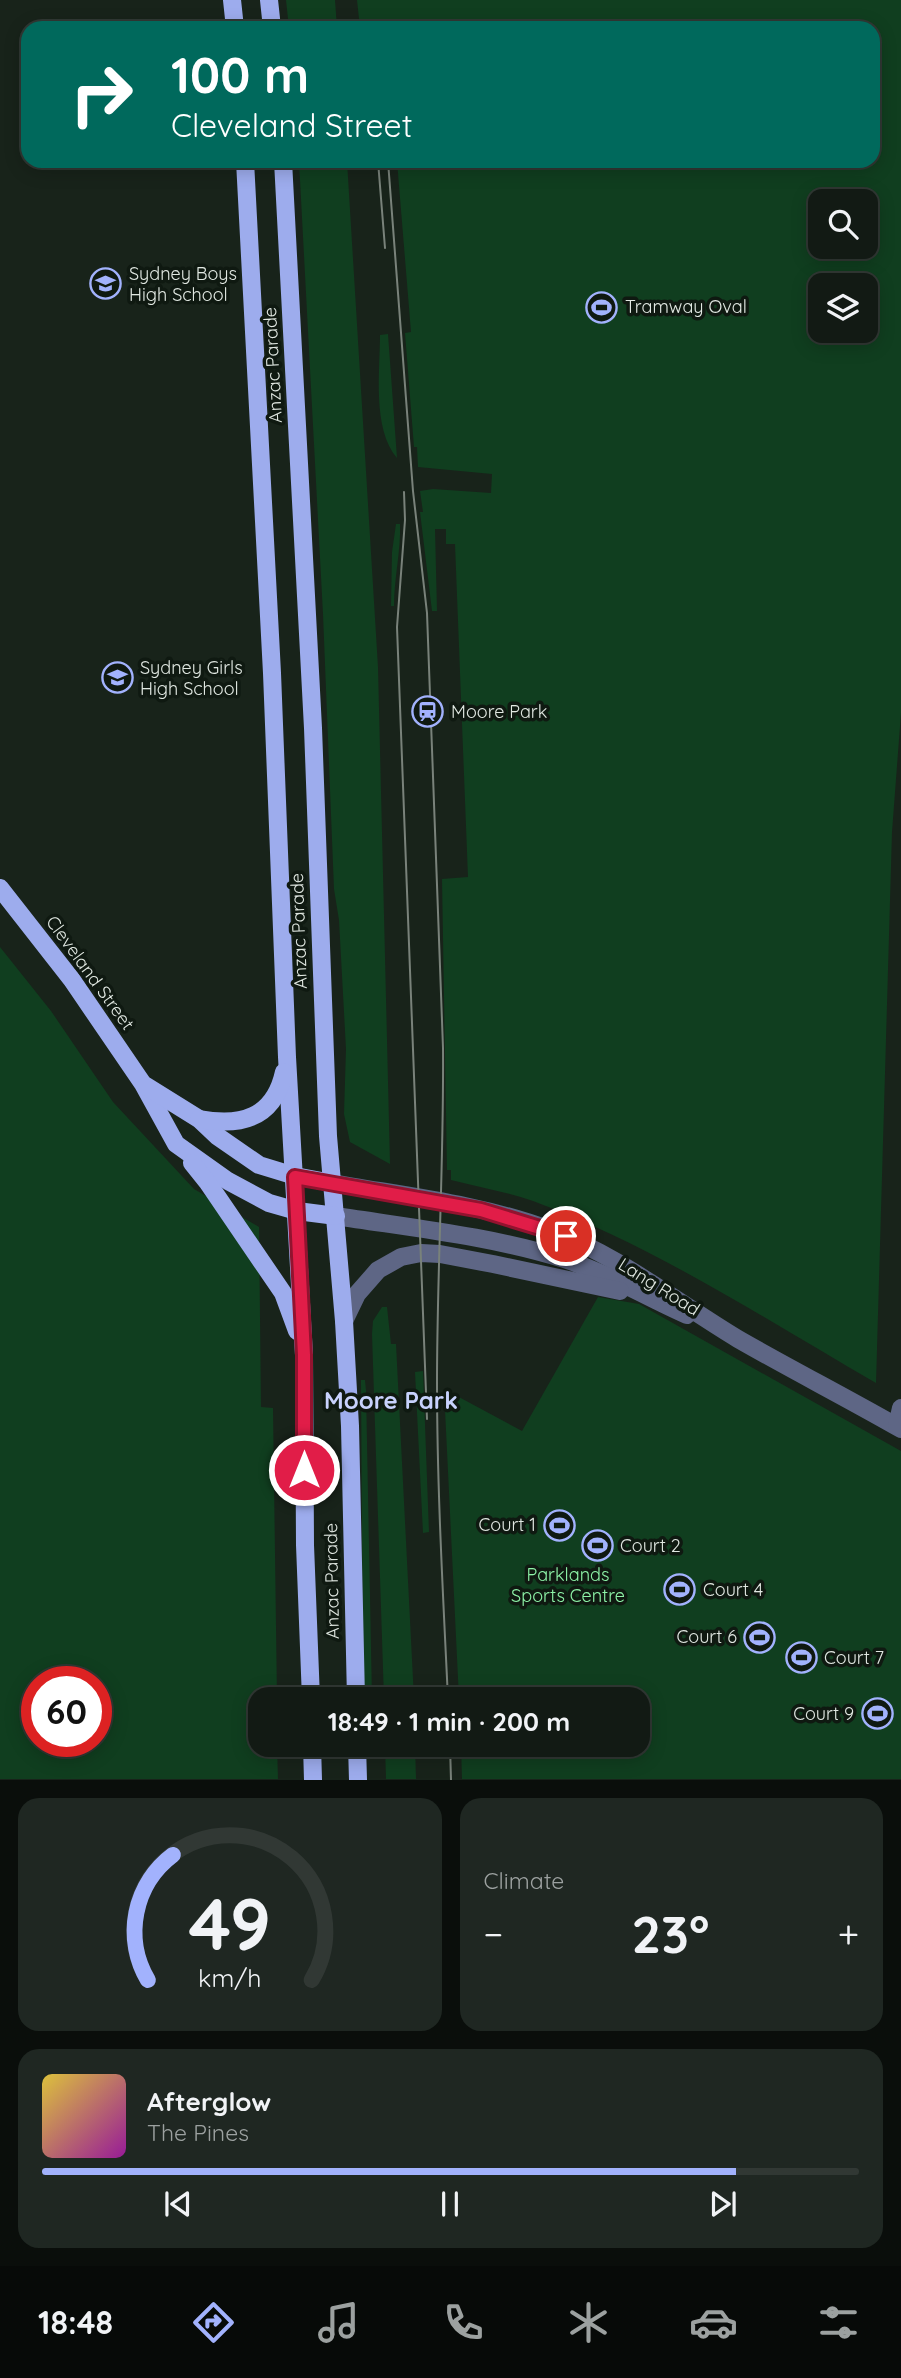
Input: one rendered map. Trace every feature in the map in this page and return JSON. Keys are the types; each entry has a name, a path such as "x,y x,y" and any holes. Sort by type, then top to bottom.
{"main road":[{"path":"232,0 234,21"},
{"path":"269,0 271,21"},
{"name":"Anzac Parade","path":"245,168 272,673 287,1057 304,1355 305,1545 311,1687"},
{"name":"Anzac Parade","path":"283,168 313,728 323,1017 350,1426 356,1687"},
{"name":"Cleveland Street","path":"0,888 72,980 143,1084 176,1144 228,1181 269,1203 297,1211 336,1216"},
{"path":"199,1119 228,1122 257,1115 269,1106 275,1097 282,1082 287,1057"},
{"name":"Cleveland Street","path":"143,1084 199,1119 217,1136 259,1165 295,1177 332,1183"},
{"path":"176,1144 208,1183 283,1293 304,1355"},
{"path":"312,1757 313,1780"},
{"path":"357,1757 358,1780"}],"street":[{"name":"Lang Road","path":"332,1183 481,1210 548,1229 584,1244 631,1268 738,1338 899,1427"},
{"name":"Lang Road","path":"336,1216 458,1234 530,1250 582,1266 738,1338"},
{"path":"344,1321 357,1294 378,1270 401,1257 421,1253 440,1254 560,1276 647,1297"},
{"path":"899,1427 901,1408"}],"green space":[{"path":"286,0 335,0 336,21 288,21"},
{"path":"357,0 901,0 901,713 892,832 876,1383 708,1285 622,1239 533,1201 451,1180 451,1170 447,1170 442,879 468,877 455,544 446,544 446,529 435,529 437,611 432,611 420,491 433,489 491,493 492,474 418,467 405,333 411,332 398,168 880,168 880,21 359,21"},
{"path":"299,168 347,168 378,667 390,1164 350,1142 344,1114 346,1049 339,920 334,889 323,614"},
{"path":"388,334 397,458 384,432 379,399 380,335"},
{"path":"396,524 400,524 399,544 394,606 391,606 392,552"},
{"path":"0,947 51,1011 113,1102 194,1189 259,1227 261,1407 273,1408 277,1687 248,1687 248,1757 277,1757 278,1779 0,1779"},
{"name":"Parklands Sports Centre","path":"598,1297 639,1304 901,1451 901,1779 462,1779 461,1757 650,1757 650,1687 458,1687 444,1389 522,1431"},
{"path":"382,1307 387,1307 391,1344 396,1344 413,1687 384,1687 373,1321"},
{"path":"423,1371 429,1532 423,1533 415,1372"},
{"path":"361,1380 365,1380 372,1687 363,1687"},
{"path":"385,1757 415,1757 416,1779 386,1779"}],"tram line":[{"path":"379,168 385,248"},
{"path":"389,168 413,491 427,613 443,1048 437,1422 447,1687"},
{"path":"404,492 405,520 397,627 427,1419"},
{"path":"450,1757 451,1780"}],"place":[{"name":"Sydney Boys High School","path":"106,284"},
{"name":"Tramway Oval","path":"602,307"},
{"name":"Sydney Girls High School","path":"117,678"},
{"name":"Moore Park","path":"428,712"},
{"name":"Court 1","path":"559,1525"},
{"name":"Court 2","path":"597,1546"},
{"name":"Court 4","path":"680,1590"},
{"name":"Court 6","path":"760,1637"},
{"name":"Court 7","path":"801,1658"},
{"name":"Court 9","path":"877,1714"}],"district":[{"name":"Moore Park","path":"391,1401"}],"route":[{"path":"304,1470 304,1355 295,1177 481,1210 566,1236"}]}
